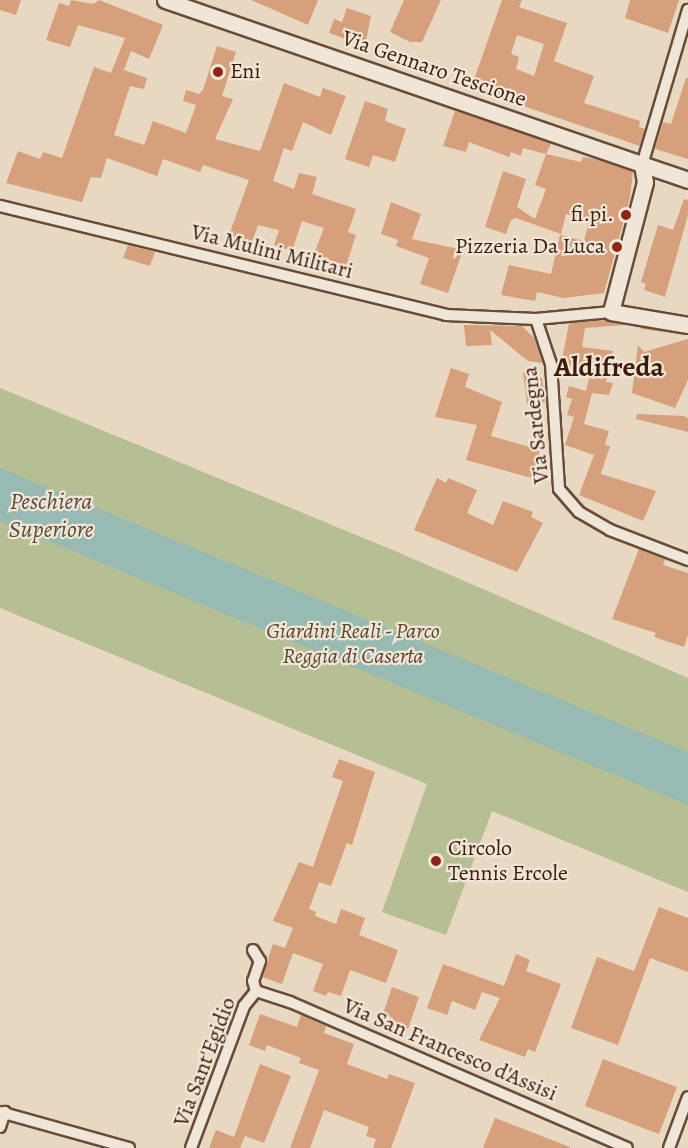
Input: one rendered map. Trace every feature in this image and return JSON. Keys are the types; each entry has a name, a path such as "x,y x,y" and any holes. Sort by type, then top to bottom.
{"street":[{"name":"Via Gennaro Tescione","path":"165,0 688,180"},
{"path":"688,10 642,165 645,182 611,312 688,325"},
{"name":"Via Mulini Militari","path":"0,206 446,315 536,319 611,312"},
{"name":"Via Sardegna","path":"536,319 551,364 559,489 579,512 610,530 688,560"},
{"path":"253,950 260,961 253,981 256,991"},
{"name":"Via Sant'Egidio","path":"191,1148 244,1006 256,991"},
{"name":"Via San Francesco d'Assisi","path":"256,991 290,1002 627,1148"},
{"path":"669,1148 688,1096"},
{"path":"0,1127 3,1112 129,1148"}],"green space":[{"name":"Giardini Reali - Parco Reggia di Caserta","path":"0,388 395,551 688,678 688,892 492,811 446,935 382,912 427,784 0,608"}],"water":[{"name":"Peschiera Superiore","path":"0,468 688,752 688,805 0,521"}],"building":[{"path":"0,0 21,0 16,15 0,10"},
{"path":"71,0 93,4 99,0 163,25 149,59 131,51 124,70 147,78 144,89 130,86 114,135 144,145 153,121 186,133 196,105 183,101 186,90 199,94 203,90 217,46 236,52 222,96 233,99 215,139 260,151 284,83 320,97 323,88 346,96 331,135 303,122 292,151 284,148 273,181 294,189 299,173 317,177 312,194 356,209 348,232 356,235 346,266 314,254 324,228 302,221 292,251 274,245 279,230 258,225 252,242 229,235 249,180 203,165 200,172 163,159 157,176 107,158 101,178 91,177 82,202 6,183 18,151 40,159 43,152 62,158 94,67 111,73 125,38 78,25 70,47 46,40 59,3 69,6"},
{"path":"251,0 318,0 308,25"},
{"path":"404,0 441,0 422,42 410,42 390,32"},
{"path":"502,0 522,0 519,7 567,23 554,61 594,76 584,103 640,121 639,127 645,129 640,146 471,88","holes":["517,35 544,44 534,76 516,69 519,57 511,54"]},
{"path":"630,0 679,0 668,33 625,18"},
{"path":"347,8 371,16 365,46 329,33 334,19 342,22"},
{"path":"686,78 688,78 688,159 655,149 663,122 671,124"},
{"path":"365,101 388,109 385,121 406,129 395,162 373,155 369,167 345,159"},
{"path":"455,111 551,143 546,154 523,148 521,156 511,152 509,157 469,142 466,152 443,146"},
{"path":"546,154 581,162 583,157 599,160 633,171 630,198 604,293 564,298 537,292 535,301 501,295 509,265 551,274 560,235 584,241 589,221 566,214 561,234 516,218 511,220 506,234 485,227 503,171 526,179 517,207 535,219 546,189 535,185"},
{"path":"684,199 688,200 688,215 665,297 644,290 646,284 641,282 658,225 673,230"},
{"path":"391,202 421,214 412,239 463,250 448,293 420,284 429,258 396,246 398,240 381,234"},
{"path":"128,245 155,252 150,266 123,258"},
{"path":"606,320 627,325 585,328 582,347 613,351 606,382 613,383 609,395 592,393 584,424 609,431 605,445 610,446 601,474 656,491 643,521 579,495 594,455 565,445 574,417 567,415 572,399 566,397 569,386 586,391 591,369 561,365 569,323"},
{"path":"464,325 522,326 534,338 543,363 528,361 490,330 492,345 466,346"},
{"path":"641,327 686,335 641,329"},
{"path":"688,339 688,380 675,408 632,393 638,345 644,352"},
{"path":"451,368 469,374 465,387 502,402 491,436 540,450 532,478 466,460 477,425 435,417"},
{"path":"523,372 542,378 545,402 527,404"},
{"path":"637,414 684,416 688,418 688,432 636,419"},
{"path":"437,478 446,483 448,478 477,490 467,513 493,525 503,501 533,512 531,517 543,523 517,572 414,530"},
{"path":"639,549 665,559 663,565 688,573 688,635 684,647 654,637 656,633 612,619"},
{"path":"339,759 375,772 352,845 347,843 331,886 319,882 309,909 316,912 315,916 336,924 341,909 365,918 359,935 398,950 386,983 350,970 341,996 328,992 326,996 313,991 323,964 293,953 282,984 262,977 273,944 285,948 293,928 273,921 299,862 313,867 343,781 332,777"},
{"path":"659,907 688,918 688,972 650,958 618,1045 571,1028 597,957 634,971"},
{"path":"516,954 530,960 526,971 561,984 535,1052 528,1049 525,1057 479,1040 500,998 482,992 475,1010 452,1001 447,1015 427,1008 443,964 504,986"},
{"path":"392,987 419,997 408,1029 391,1023 393,1018 383,1014"},
{"path":"260,1014 297,1027 301,1015 326,1026 324,1033 354,1044 347,1064 387,1079 389,1074 415,1083 391,1148 373,1148 376,1139 366,1136 369,1127 324,1110 310,1148 290,1148 319,1070 299,1063 301,1058 267,1045 265,1051 249,1045"},
{"path":"603,1059 677,1087 659,1134 585,1106"},
{"path":"260,1064 291,1076 264,1143 245,1136 240,1148 209,1148 216,1130 234,1137"},
{"path":"495,1118 570,1147 570,1148 483,1148"}],"place":[{"name":"Eni","path":"218,72"},
{"name":"fi.pi.","path":"626,215"},
{"name":"Pizzeria Da Luca","path":"617,247"},
{"name":"Circolo Tennis Ercole","path":"436,861"}],"district":[{"name":"Aldifreda","path":"609,367"}]}
